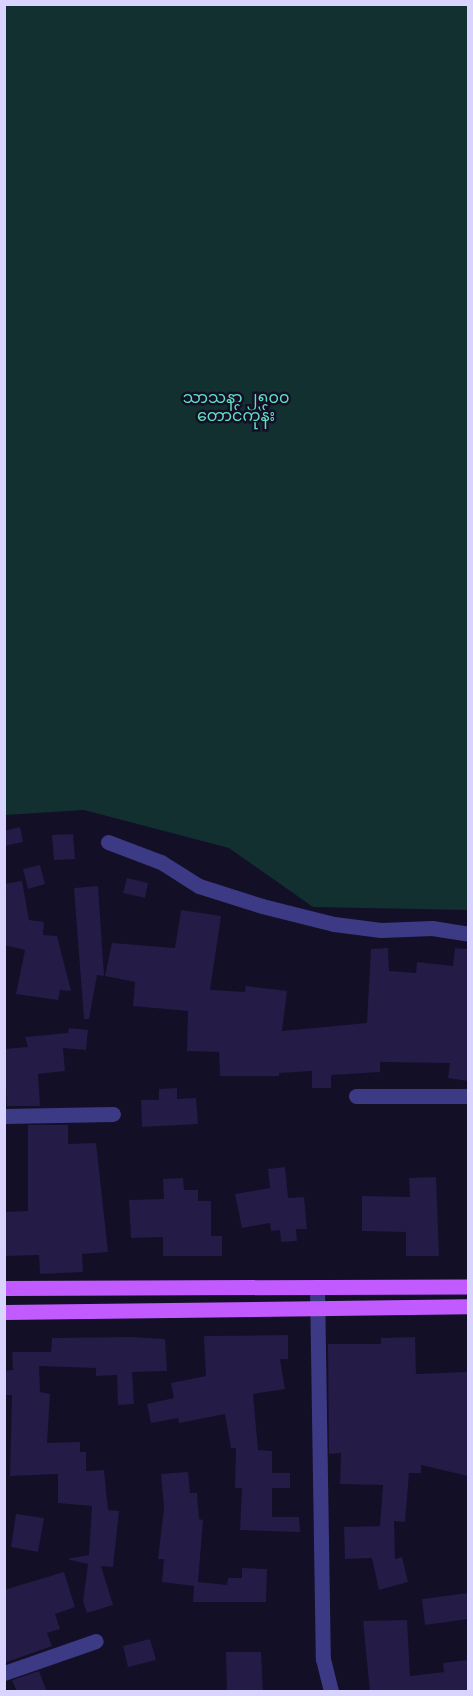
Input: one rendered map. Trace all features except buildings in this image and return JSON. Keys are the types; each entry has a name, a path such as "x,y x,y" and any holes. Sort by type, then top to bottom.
{"main road":[{"path":"4,1288 468,1286"},
{"path":"4,1312 468,1306"}],"street":[{"path":"108,842 161,862 199,886 262,906 334,924 381,930 432,928 468,934"},
{"path":"356,1096 468,1096"},
{"path":"4,1116 113,1114"},
{"path":"317,1287 323,1659 331,1692"},
{"path":"4,1673 96,1641"}],"green space":[{"name":"သာသနာ ၂၅၀၀ တောင်ကုန်း","path":"5,4 468,5 468,910 313,907 229,848 84,810 5,815"}]}
